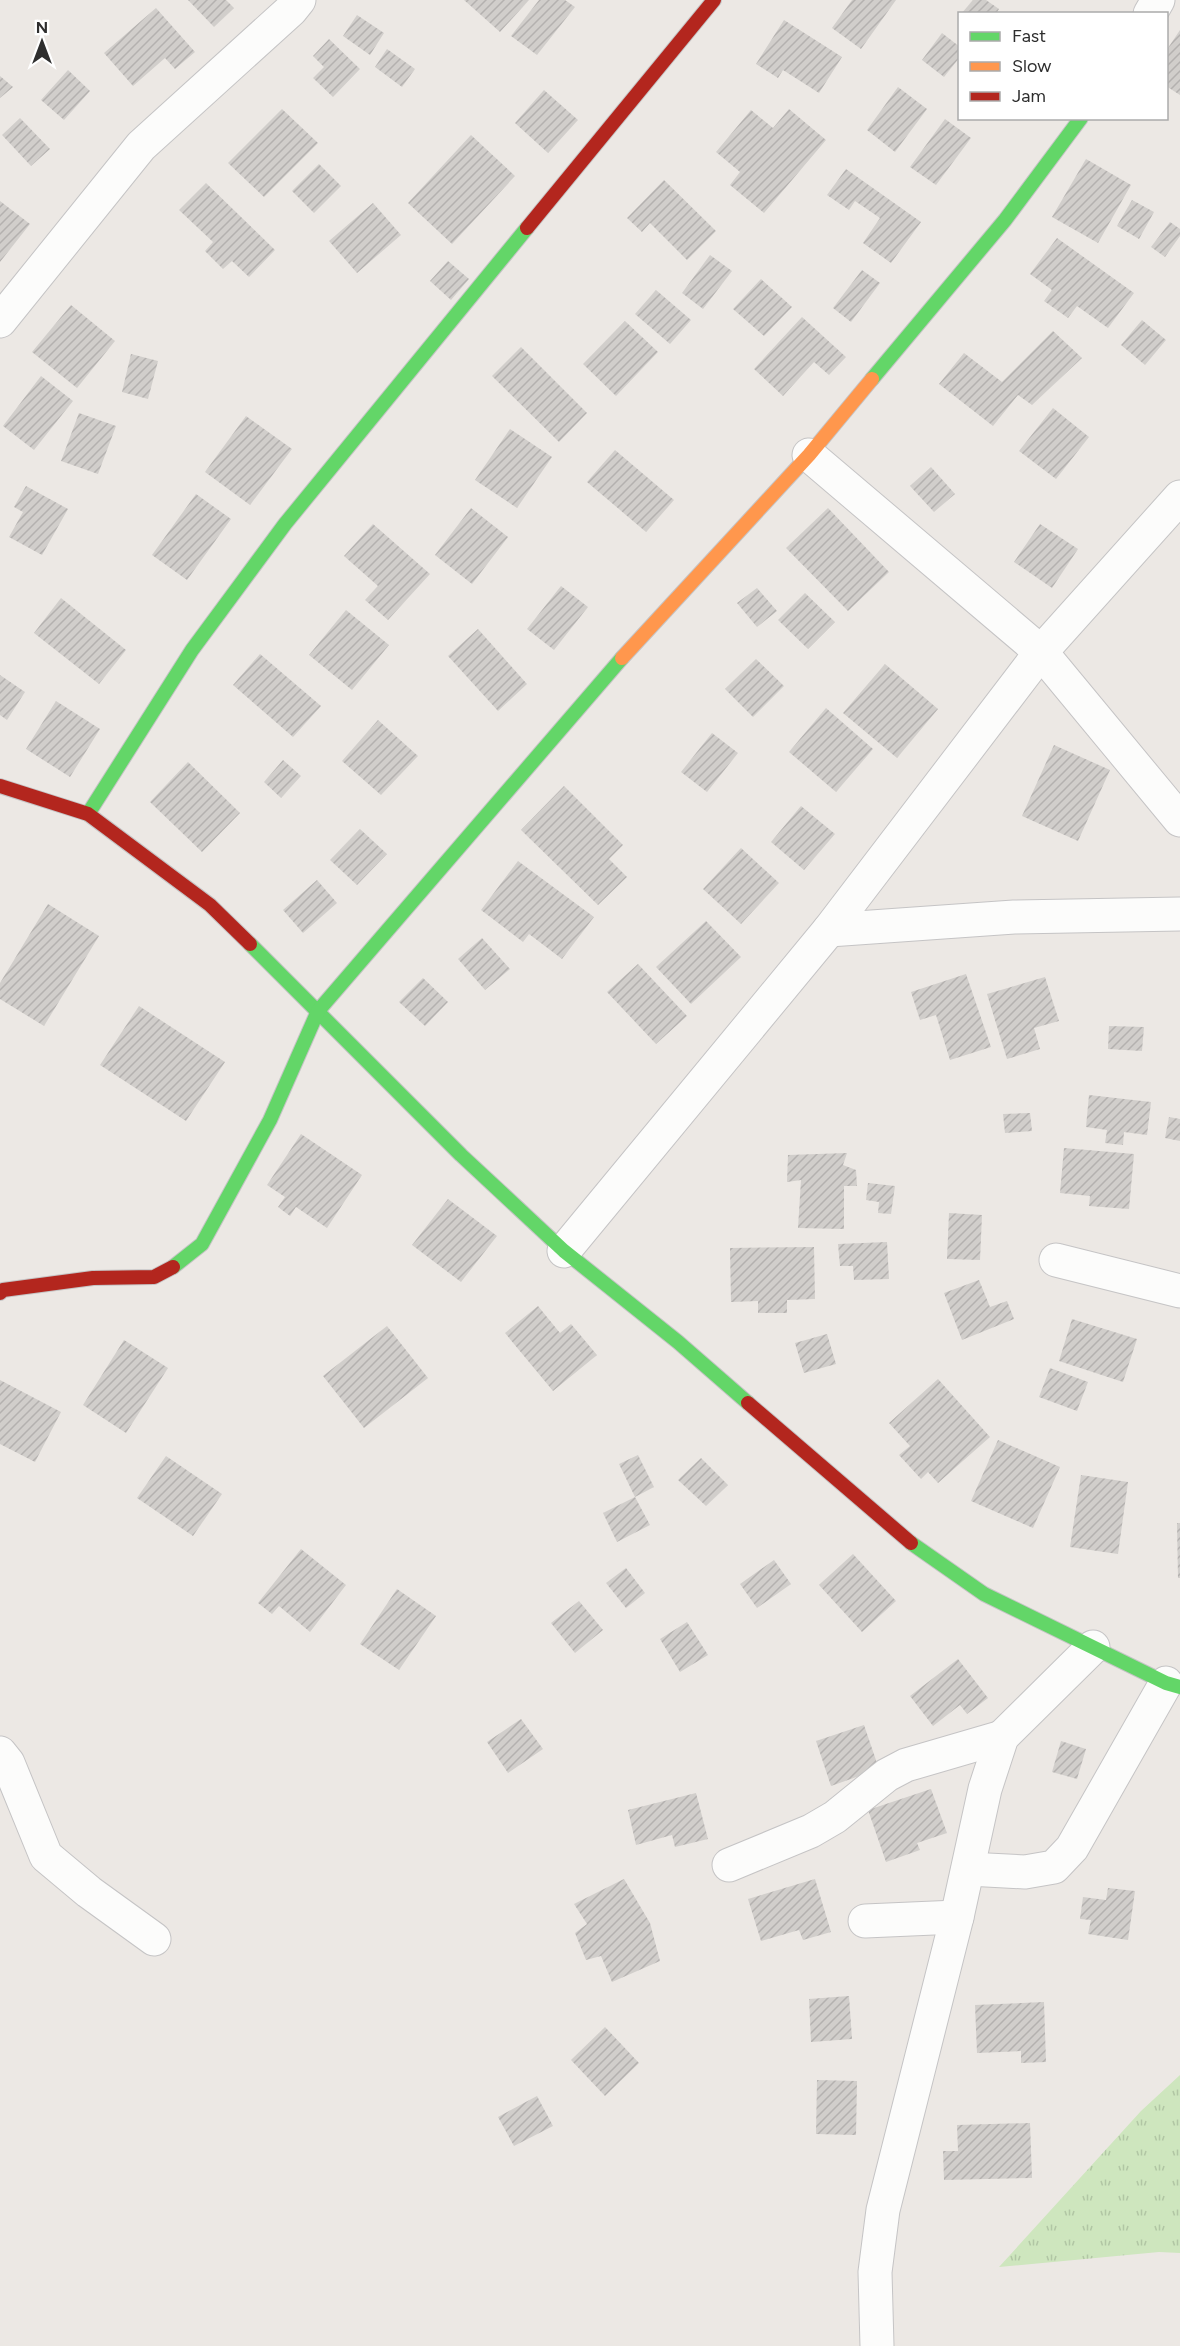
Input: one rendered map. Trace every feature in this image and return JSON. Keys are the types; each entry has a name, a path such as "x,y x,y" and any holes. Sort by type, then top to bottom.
{"street":[{"path":"0,321 141,146 291,10 299,0"},
{"path":"88,814 192,650 285,524 714,0"},
{"path":"1,1290 93,1278 154,1277 188,1258 202,1244 270,1119 318,1011 606,675 809,455 1005,220 1080,120"},
{"path":"809,455 1041,652 1180,820"},
{"path":"564,1251 829,930 1041,652 1180,497"},
{"path":"0,786 88,814 210,905 461,1155 564,1251 678,1342 901,1536 984,1594 1173,1685 1072,1848 1054,1867 1026,1872 968,1869"},
{"path":"829,930 1014,917 1180,914"},
{"path":"1056,1260 1180,1292"},
{"path":"877,2346 875,2272 883,2210 957,1917 985,1789 1002,1737 1093,1647"},
{"path":"729,1865 811,1831 835,1817 887,1774 906,1765 1002,1737"},
{"path":"0,1753 8,1762 46,1856 89,1892 154,1939"},
{"path":"865,1921 957,1917"}],"green space":[{"path":"1180,2075 1180,2253 1159,2252 999,2267 1141,2111"}],"building":[{"path":"188,0 226,0 234,8 214,27"},
{"path":"464,0 529,0 500,32"},
{"path":"539,0 565,0 575,7 537,55 511,36"},
{"path":"852,0 896,0 861,49 832,28"},
{"path":"973,0 986,0 999,9 997,12 963,12"},
{"path":"156,8 195,52 175,69 165,58 133,86 104,53"},
{"path":"357,15 384,33 370,55 343,36"},
{"path":"784,20 842,57 819,93 783,70 778,78 756,64"},
{"path":"1180,30 1180,95 1168,87 1168,48"},
{"path":"942,33 958,45 958,60 944,77 922,60"},
{"path":"329,39 360,69 333,97 313,78 324,67 313,56"},
{"path":"387,49 415,69 402,87 375,67"},
{"path":"68,70 90,91 64,120 41,100"},
{"path":"0,76 13,87 0,98"},
{"path":"898,87 927,109 895,152 867,130"},
{"path":"544,90 578,120 548,153 515,123"},
{"path":"282,109 318,143 264,197 228,163"},
{"path":"789,109 826,140 764,213 730,185 740,172 716,152 751,110 773,128"},
{"path":"20,118 50,149 31,166 2,135"},
{"path":"945,119 971,138 936,185 910,167"},
{"path":"471,135 515,176 452,244 408,203"},
{"path":"1086,159 1131,185 1098,243 1052,217"},
{"path":"319,164 341,186 314,213 292,191"},
{"path":"846,169 921,222 891,263 863,243 880,218 855,201 849,210 827,195"},
{"path":"664,180 716,231 687,260 650,223 642,232 627,218"},
{"path":"206,183 275,250 249,277 232,261 223,269 205,251 213,242 179,210"},
{"path":"1132,200 1154,212 1139,239 1117,226"},
{"path":"0,201 30,224 0,262"},
{"path":"373,203 401,235 357,273 329,241"},
{"path":"1170,222 1180,229 1180,236 1165,257 1151,247"},
{"path":"1057,238 1134,293 1108,328 1077,306 1068,318 1044,301 1052,290 1030,274"},
{"path":"710,255 732,271 703,309 682,293"},
{"path":"448,261 469,279 451,300 430,281"},
{"path":"862,270 880,283 851,322 833,308"},
{"path":"761,279 792,307 764,336 733,309"},
{"path":"656,290 691,320 670,344 635,314"},
{"path":"71,305 115,341 77,388 32,352"},
{"path":"802,317 846,357 829,375 814,362 783,396 754,369"},
{"path":"1142,320 1166,340 1145,365 1121,345"},
{"path":"625,321 658,352 616,396 583,364"},
{"path":"1053,331 1082,358 1032,405 1018,395 993,426 939,384 964,353 1002,382"},
{"path":"521,347 587,413 559,442 492,376"},
{"path":"131,354 158,361 148,399 122,392"},
{"path":"41,376 73,401 34,450 3,426"},
{"path":"1053,408 1089,437 1056,479 1019,451"},
{"path":"79,413 116,426 98,474 61,461"},
{"path":"246,416 292,449 250,505 205,472"},
{"path":"510,429 552,457 517,508 475,480"},
{"path":"615,450 674,500 646,532 587,482"},
{"path":"931,467 955,494 934,512 910,486"},
{"path":"26,486 68,509 42,555 9,537 23,512 14,507"},
{"path":"196,494 231,519 187,580 152,555"},
{"path":"471,508 508,537 472,584 435,555"},
{"path":"828,508 889,572 848,611 786,548"},
{"path":"373,524 430,574 388,620 365,600 378,586 344,556"},
{"path":"1040,524 1078,549 1052,588 1014,562"},
{"path":"561,586 588,607 554,650 527,629"},
{"path":"757,588 777,611 757,627 737,603"},
{"path":"805,593 835,622 808,649 778,620"},
{"path":"61,598 126,650 99,684 34,633"},
{"path":"346,610 389,645 352,690 309,655"},
{"path":"478,629 527,684 498,711 448,656"},
{"path":"260,654 321,706 293,737 233,685"},
{"path":"756,659 784,686 753,717 725,689"},
{"path":"885,664 938,709 897,758 843,713"},
{"path":"0,675 25,692 7,720 0,715"},
{"path":"56,701 100,729 70,777 26,749"},
{"path":"826,708 873,749 836,792 789,752"},
{"path":"378,720 418,756 381,795 342,761"},
{"path":"712,733 738,753 707,792 681,772"},
{"path":"1054,745 1110,770 1078,841 1022,816"},
{"path":"283,760 301,776 281,798 264,782"},
{"path":"188,762 240,813 202,852 150,802"},
{"path":"564,786 623,845 609,859 627,877 598,905 521,830"},
{"path":"801,806 835,834 804,870 771,842"},
{"path":"360,829 387,854 357,885 330,860"},
{"path":"741,848 779,883 741,924 703,889"},
{"path":"518,861 594,917 562,959 529,934 523,942 481,910"},
{"path":"317,880 337,903 303,933 283,910"},
{"path":"48,904 99,936 44,1026 0,999 0,983"},
{"path":"706,921 741,957 691,1004 656,967"},
{"path":"482,938 510,969 485,990 458,959"},
{"path":"638,964 687,1016 656,1044 607,992"},
{"path":"966,974 991,1047 950,1060 936,1015 920,1020 911,992"},
{"path":"1045,977 1059,1021 1034,1028 1040,1049 1007,1059 987,994"},
{"path":"423,978 448,1002 425,1026 399,1002"},
{"path":"139,1006 225,1062 186,1121 100,1065"},
{"path":"1109,1026 1144,1027 1142,1051 1108,1049"},
{"path":"1089,1095 1151,1102 1147,1135 1124,1132 1123,1145 1105,1143 1107,1130 1086,1127"},
{"path":"1030,1113 1032,1131 1005,1133 1003,1114"},
{"path":"1169,1117 1180,1119 1180,1141 1165,1138"},
{"path":"301,1134 362,1175 327,1228 296,1207 290,1216 278,1207 285,1197 267,1185"},
{"path":"1064,1148 1134,1154 1129,1209 1089,1206 1090,1196 1060,1193"},
{"path":"847,1153 843,1165 856,1170 857,1186 844,1186 844,1229 798,1228 801,1180 787,1182 788,1155"},
{"path":"868,1183 895,1186 891,1214 878,1213 879,1202 866,1200"},
{"path":"448,1199 497,1236 461,1282 412,1245"},
{"path":"949,1213 982,1215 980,1260 947,1259"},
{"path":"887,1242 889,1279 854,1280 853,1266 840,1266 838,1244"},
{"path":"814,1247 815,1299 787,1300 787,1313 758,1313 758,1301 731,1302 730,1248"},
{"path":"979,1280 990,1307 1007,1301 1014,1319 962,1340 944,1293"},
{"path":"538,1306 560,1333 571,1324 597,1355 553,1391 505,1333"},
{"path":"1072,1319 1137,1339 1123,1382 1059,1361"},
{"path":"387,1326 428,1378 364,1428 323,1376"},
{"path":"827,1334 836,1364 804,1373 795,1343"},
{"path":"124,1340 168,1368 126,1433 83,1405"},
{"path":"1050,1368 1088,1382 1077,1411 1039,1397"},
{"path":"938,1379 990,1437 938,1483 928,1472 921,1479 899,1455 910,1446 889,1423"},
{"path":"0,1380 61,1412 35,1462 0,1444"},
{"path":"998,1440 1060,1467 1033,1528 971,1501"},
{"path":"638,1455 654,1487 635,1497 619,1464"},
{"path":"166,1456 222,1494 193,1536 137,1498"},
{"path":"701,1458 728,1485 706,1506 678,1480"},
{"path":"1081,1475 1128,1482 1118,1554 1070,1547"},
{"path":"635,1497 650,1525 617,1542 603,1513"},
{"path":"1177,1523 1180,1523 1180,1578 1178,1578"},
{"path":"301,1549 346,1585 310,1632 279,1606 272,1614 258,1603"},
{"path":"853,1554 896,1601 862,1632 819,1585"},
{"path":"774,1560 791,1584 757,1608 740,1584"},
{"path":"626,1568 645,1593 626,1608 606,1583"},
{"path":"397,1589 436,1616 399,1670 360,1644"},
{"path":"579,1601 603,1630 575,1653 551,1623"},
{"path":"687,1622 708,1655 680,1672 660,1639"},
{"path":"958,1659 988,1698 967,1714 960,1705 933,1726 910,1696"},
{"path":"521,1719 543,1749 508,1773 487,1742"},
{"path":"864,1725 879,1769 831,1786 816,1741"},
{"path":"1061,1741 1086,1749 1077,1779 1052,1772"},
{"path":"931,1789 947,1833 917,1843 920,1850 886,1862 868,1810"},
{"path":"696,1793 708,1839 675,1847 672,1835 636,1845 628,1810"},
{"path":"624,1879 650,1923 660,1961 612,1982 601,1956 586,1960 575,1933 587,1924 574,1904"},
{"path":"815,1879 831,1932 803,1940 799,1930 761,1941 748,1899"},
{"path":"1108,1888 1135,1891 1128,1940 1088,1934 1091,1920 1080,1919 1083,1897 1106,1900"},
{"path":"849,1996 852,2039 811,2042 809,1999"},
{"path":"1044,2002 1046,2062 1021,2063 1021,2051 977,2053 975,2005"},
{"path":"605,2027 639,2063 605,2096 571,2060"},
{"path":"817,2080 857,2081 856,2135 816,2134"},
{"path":"537,2096 553,2126 514,2146 498,2117"},
{"path":"1030,2123 1032,2178 944,2180 943,2151 958,2151 957,2125"}],"traffic: fast":[{"path":"872,379 1005,220 1080,120"},
{"path":"88,814 192,650 285,524 527,228"},
{"path":"173,1267 202,1244 270,1120 318,1011 622,658"},
{"path":"250,944 461,1155 564,1251 678,1342 748,1403"},
{"path":"911,1543 984,1594 1166,1683 1180,1687"}],"traffic: slow":[{"path":"622,658 809,455 872,379"}],"traffic: jam":[{"path":"527,228 714,0"},
{"path":"0,786 88,814 210,905 250,944"},
{"path":"0,1293 3,1290 93,1278 154,1277 173,1267"},
{"path":"748,1403 911,1543"}]}
